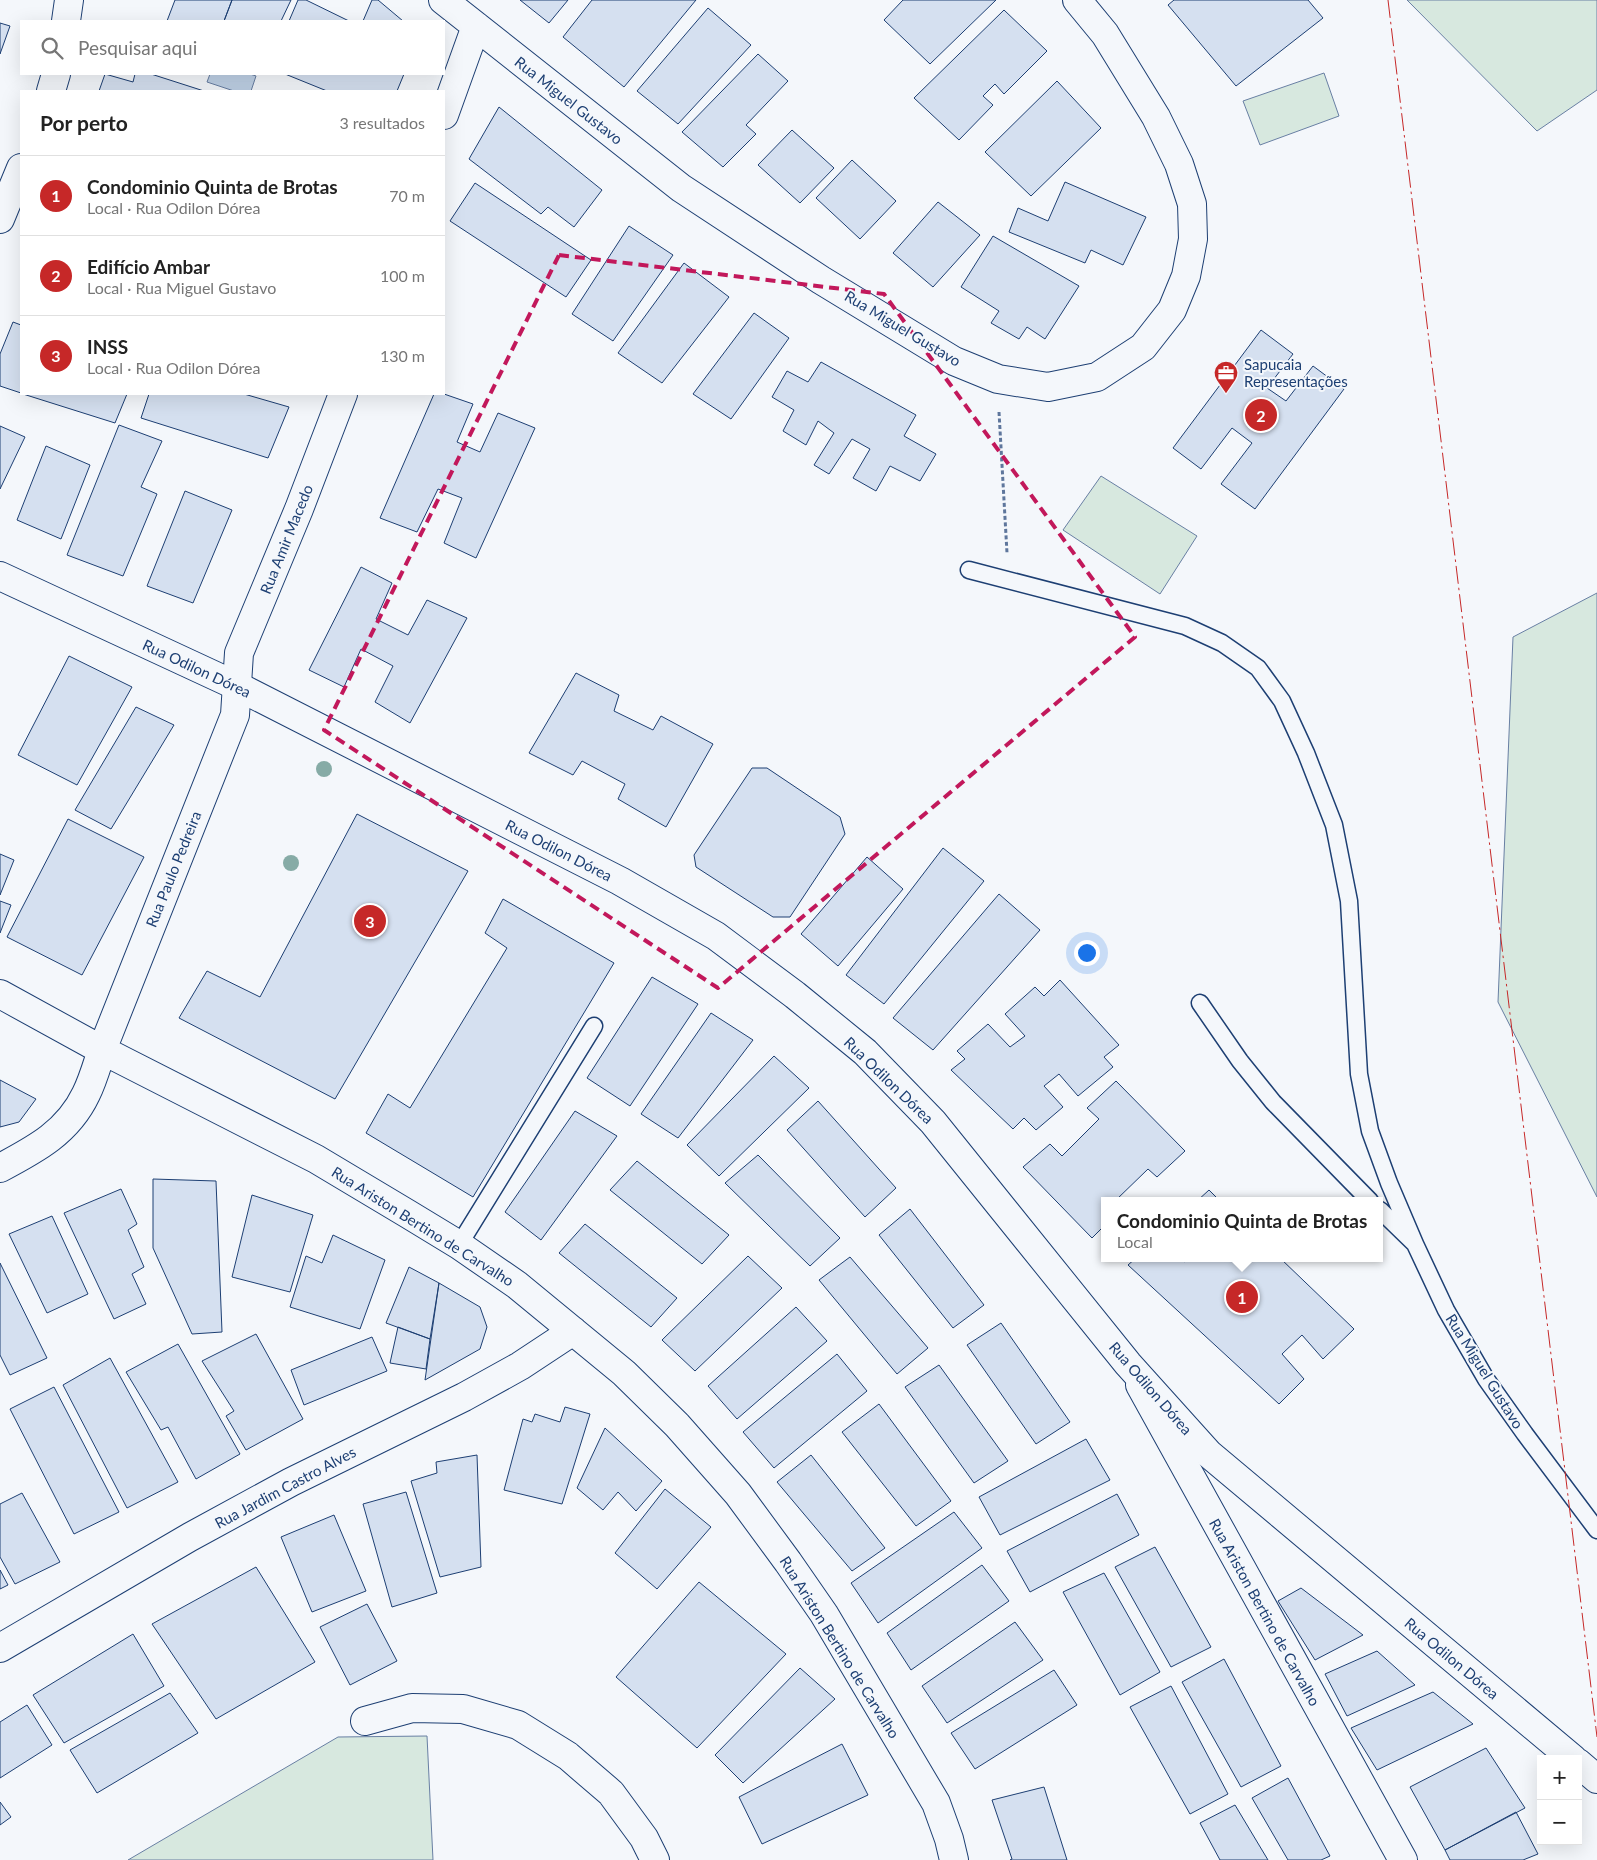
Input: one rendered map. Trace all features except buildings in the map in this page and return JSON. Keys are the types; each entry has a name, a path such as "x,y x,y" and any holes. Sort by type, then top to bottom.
{"street":[{"path":"66,20 69,0"},
{"name":"Rua Miguel Gustavo","path":"443,0 681,188 821,280 946,356 998,379 1048,387 1096,377 1143,347 1172,310 1186,276 1193,239 1192,204 1179,164 1156,117 1110,42 1077,0"},
{"path":"445,113 476,26"},
{"path":"50,90 56,75"},
{"path":"0,220 20,170"},
{"name":"Rua Amir Macedo","path":"237,686 239,653 344,395"},
{"name":"Rua Odilon Dórea","path":"0,576 237,686 620,881 716,936 795,995 864,1052 933,1122 1128,1364 1209,1454 1568,1755"},
{"name":"Rua Paulo Pedreira","path":"0,1168 37,1149 66,1124 86,1094 234,715 237,686"},
{"name":"Rua Ariston Bertino de Carvalho","path":"0,994 102,1050 316,1159 459,1245 517,1285 624,1373 677,1425 738,1494 824,1614 936,1803 949,1839 954,1860"},
{"name":"Rua Jardim Castro Alves","path":"0,1648 190,1537 299,1478 464,1397 520,1366 573,1331"},
{"name":"Rua Ariston Bertino de Carvalho","path":"1128,1364 1403,1860"},
{"path":"364,1721 412,1708 463,1709 518,1725 568,1756 611,1794 644,1838 655,1860"},
{"path":"1582,1766 1597,1779"}],"lane":[{"path":"969,570 1009,582 1185,626 1222,643 1258,668 1282,702 1306,753 1334,825 1349,901 1359,1074 1370,1131 1389,1184 1415,1244"},
{"path":"1200,1003 1240,1061 1273,1102 1366,1197"},
{"path":"459,1245 594,1026"},
{"name":"Rua Miguel Gustavo","path":"1383,1213 1415,1244 1446,1310 1486,1379 1597,1530"}],"path":[{"path":"998,379 1009,582"}],"highlighted area":[{"path":"559,255 884,294 1135,637 718,988 324,730"}],"shaded area":[{"path":"1407,0 1597,0 1597,90 1537,131"},
{"path":"1324,73 1339,116 1260,145 1243,101"},
{"path":"1101,476 1197,536 1160,594 1063,530"},
{"path":"1597,593 1597,1197 1498,1002 1513,637"},
{"path":"427,1736 433,1860 128,1860 338,1737"}],"water":[{"path":"210,75 256,76 251,90 231,90 207,82"}],"power":[{"path":"1388,0 1597,1737"}],"place":[{"name":"Sapucaia Representações","path":"1226,394"},
{"name":"Edifício Ambar","path":"1261,415"},
{"name":"INSS","path":"370,921"},
{"name":"Condominio Quinta de Brotas","path":"1242,1297"}]}
